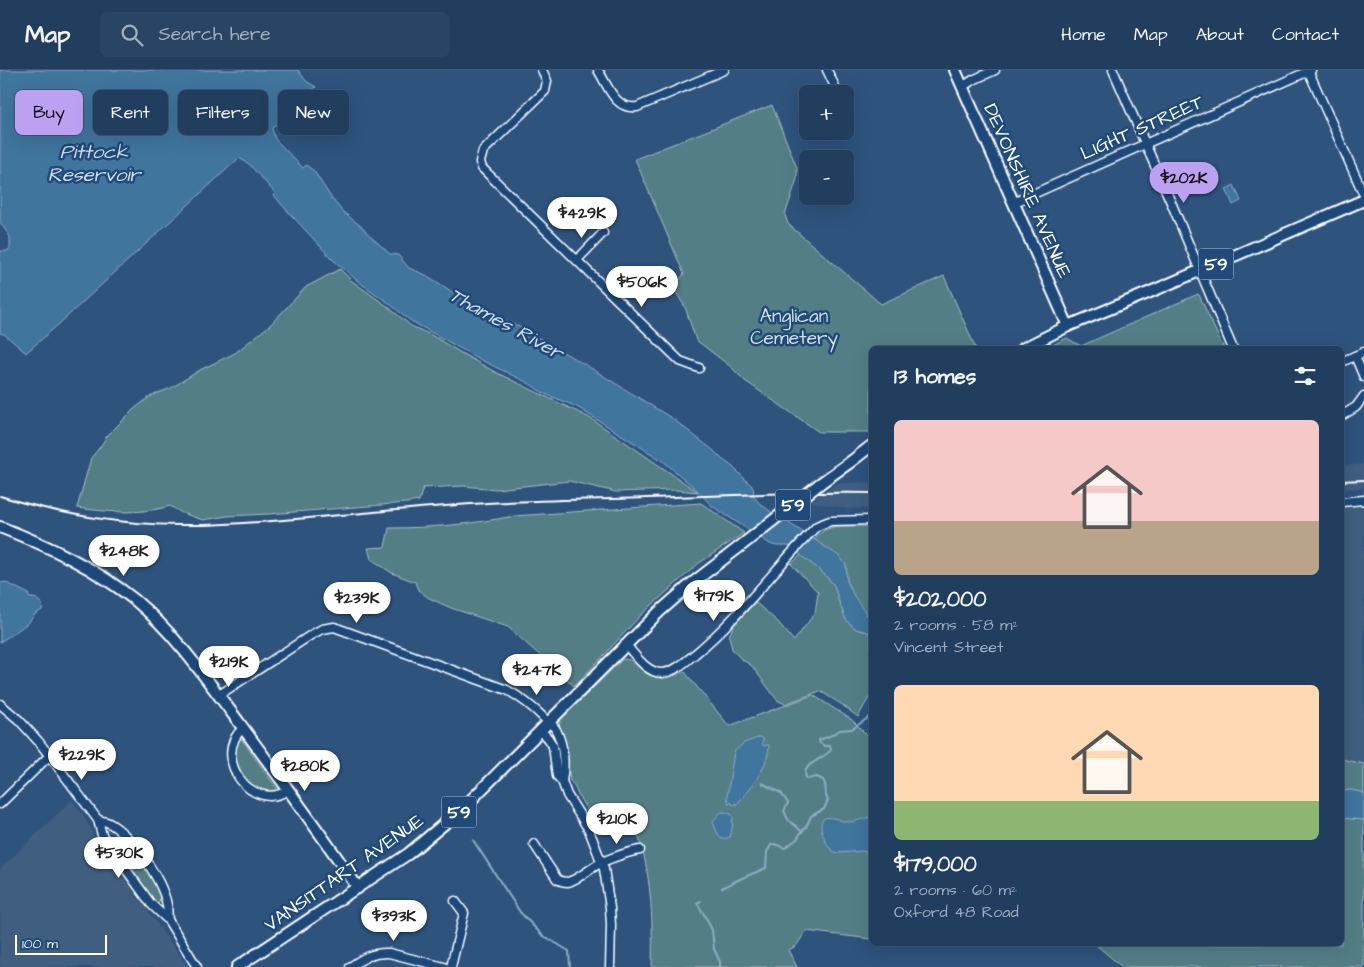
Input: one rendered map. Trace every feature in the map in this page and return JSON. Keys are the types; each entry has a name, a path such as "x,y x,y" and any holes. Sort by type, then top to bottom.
{"main road":[{"name":"DEVONSHIRE AVENUE","path":"955,70 1068,326"},
{"name":"59","path":"1028,346 1068,326 1364,200"},
{"name":"VANSITTART AVENUE","path":"237,967 408,854 442,827 627,646 659,612 691,584 869,448"},
{"path":"0,527 31,539 77,561 130,596 163,626 219,695 358,888"}],"street":[{"path":"542,70 547,81 544,91 483,152 480,162 482,168 680,361 699,368"},
{"path":"598,70 618,102 631,108 724,70"},
{"path":"827,70 834,85"},
{"path":"962,87 995,70"},
{"path":"1113,70 1232,346"},
{"path":"1309,70 1364,195"},
{"name":"LIGHT STREET","path":"1013,203 1309,70"},
{"path":"577,260 603,233"},
{"path":"1344,361 1364,352"},
{"path":"1355,356 1364,377"},
{"path":"1344,414 1356,407 1364,396"},
{"path":"1344,502 1364,500"},
{"path":"627,646 647,667 654,671 661,673 671,671 724,628 817,526 830,521 869,520"},
{"path":"219,695 311,635 330,627 507,690 518,696 555,727 560,741 564,770 562,781"},
{"path":"0,704 20,720 37,740 98,820 102,835 111,849 151,904 168,920 198,967"},
{"path":"243,728 235,736 231,750 232,763 239,778 250,789 266,796 277,796 288,790"},
{"path":"541,730 553,746 557,776 562,781 567,795 589,830 602,863 610,908 610,967"},
{"path":"0,804 49,756"},
{"path":"98,820 109,823 124,834 151,869 164,896 168,920"},
{"path":"534,844 554,875 561,882 572,881 602,863 640,850"},
{"path":"451,967 464,913 455,901"},
{"path":"350,967 371,954 380,952 444,967"}],"shaded area":[{"path":"1364,464 1364,488 1344,489 1344,466"},
{"path":"869,482 869,508 850,509 809,502 838,483"},
{"path":"1364,506 1364,764 1344,760 1344,507"},
{"path":"72,800 85,818 96,839 188,967 0,967 0,869"}],"green space":[{"name":"Anglican Cemetery","path":"772,105 797,168 797,179 785,215 788,224 881,304 944,276 975,346 869,346 869,432 819,432 745,381 731,367 696,340 685,307 673,287 684,274 635,159"},
{"path":"340,269 352,281 411,326 431,335 495,372 590,418 698,492 676,490 616,492 569,481 496,489 463,486 423,488 419,501 406,503 227,516 203,520 182,513 170,506 135,512 77,508 91,458 107,436 134,409 151,396 171,388 200,370 235,353 270,325 306,287"},
{"path":"1198,294 1223,346 1081,346"},
{"path":"1067,338 1081,346 1050,346"},
{"path":"701,503 744,533 698,564 641,615 574,686 508,627 451,608 429,598 418,590 415,582 392,573 371,559 368,548 385,547 389,528 468,523 514,516"},
{"path":"836,526 869,526 869,616 856,601 850,590 847,581 846,565 814,539 824,530"},
{"path":"801,555 822,572 834,585 846,620 856,629 869,632 869,698 858,717 820,691 785,704 777,700 752,666 741,659 732,649 729,636 734,625 755,602 778,622 794,641 815,613 818,592 791,564"},
{"path":"623,659 626,659 632,661 648,674 658,678 674,676 684,671 729,726 813,695 852,720 869,737 869,939 806,931 795,947 788,950 797,967 652,967 652,920 649,888 644,856 638,837 623,806 594,822 570,781 565,742 559,725 561,719"},
{"path":"240,737 278,790 268,792 259,790 243,776 235,757 236,746"},
{"path":"1344,760 1364,764 1364,793 1352,790 1344,791"},
{"path":"1344,818 1364,820 1364,967 1122,967 1097,946 1344,946"},
{"path":"116,835 126,841 151,876 160,896 159,902 154,902 112,845 111,840"}],"water":[{"path":"0,70 298,70 306,81 316,87 313,90 278,90 278,122 272,128 275,139 303,168 306,165 314,171 343,212 361,226 390,254 398,255 409,268 426,275 473,305 490,311 589,367 673,419 713,450 752,486 753,494 758,502 839,556 846,565 847,581 854,596 869,616 869,632 856,629 846,620 834,585 822,572 789,546 770,544 712,506 697,490 663,461 577,407 543,393 530,384 481,360 411,321 359,282 332,259 282,205 274,195 275,193 249,164 239,158 26,353 4,334 0,333 0,251 7,251 10,248 10,237 0,222"},
{"path":"1234,185 1241,201 1233,205 1226,189"},
{"path":"5,582 29,594 28,596 31,598 35,598 41,603 42,610 34,615 29,622 0,642 0,583"},
{"path":"760,737 764,739 763,745 768,744 769,746 762,770 736,805 735,803 733,805 731,802 729,804 727,797 734,752 744,743"},
{"path":"1352,790 1364,793 1364,820 1344,818 1344,791"},
{"path":"720,813 731,814 733,817 730,837 722,839 713,821"},
{"path":"869,817 869,859 866,852 863,851 838,853 833,851 825,840 821,828 824,818 833,818 844,822"}],"pier":[{"path":"775,511 787,518 760,539 749,532"}],"waterway":[{"path":"722,888 766,868 767,852 771,845 774,844 785,848 797,839 811,816 824,809 828,800 825,783 817,777 807,779 805,774 809,766 831,750 830,746 824,746 819,740 840,730 852,729 869,717"},
{"path":"762,783 781,793 788,803 784,811 789,821 801,831"},
{"path":"473,840 520,912 542,935 569,951 570,967"},
{"path":"701,901 697,903 712,930 714,949 720,962 720,967"}],"railway":[{"path":"1344,481 1364,480"},
{"path":"0,496 88,517 132,523 192,525 493,503 759,494 869,493"}],"water label":[{"name":"Pittock Reservoir","path":"94,164"},
{"name":"Thames River","path":"506,324"}]}
